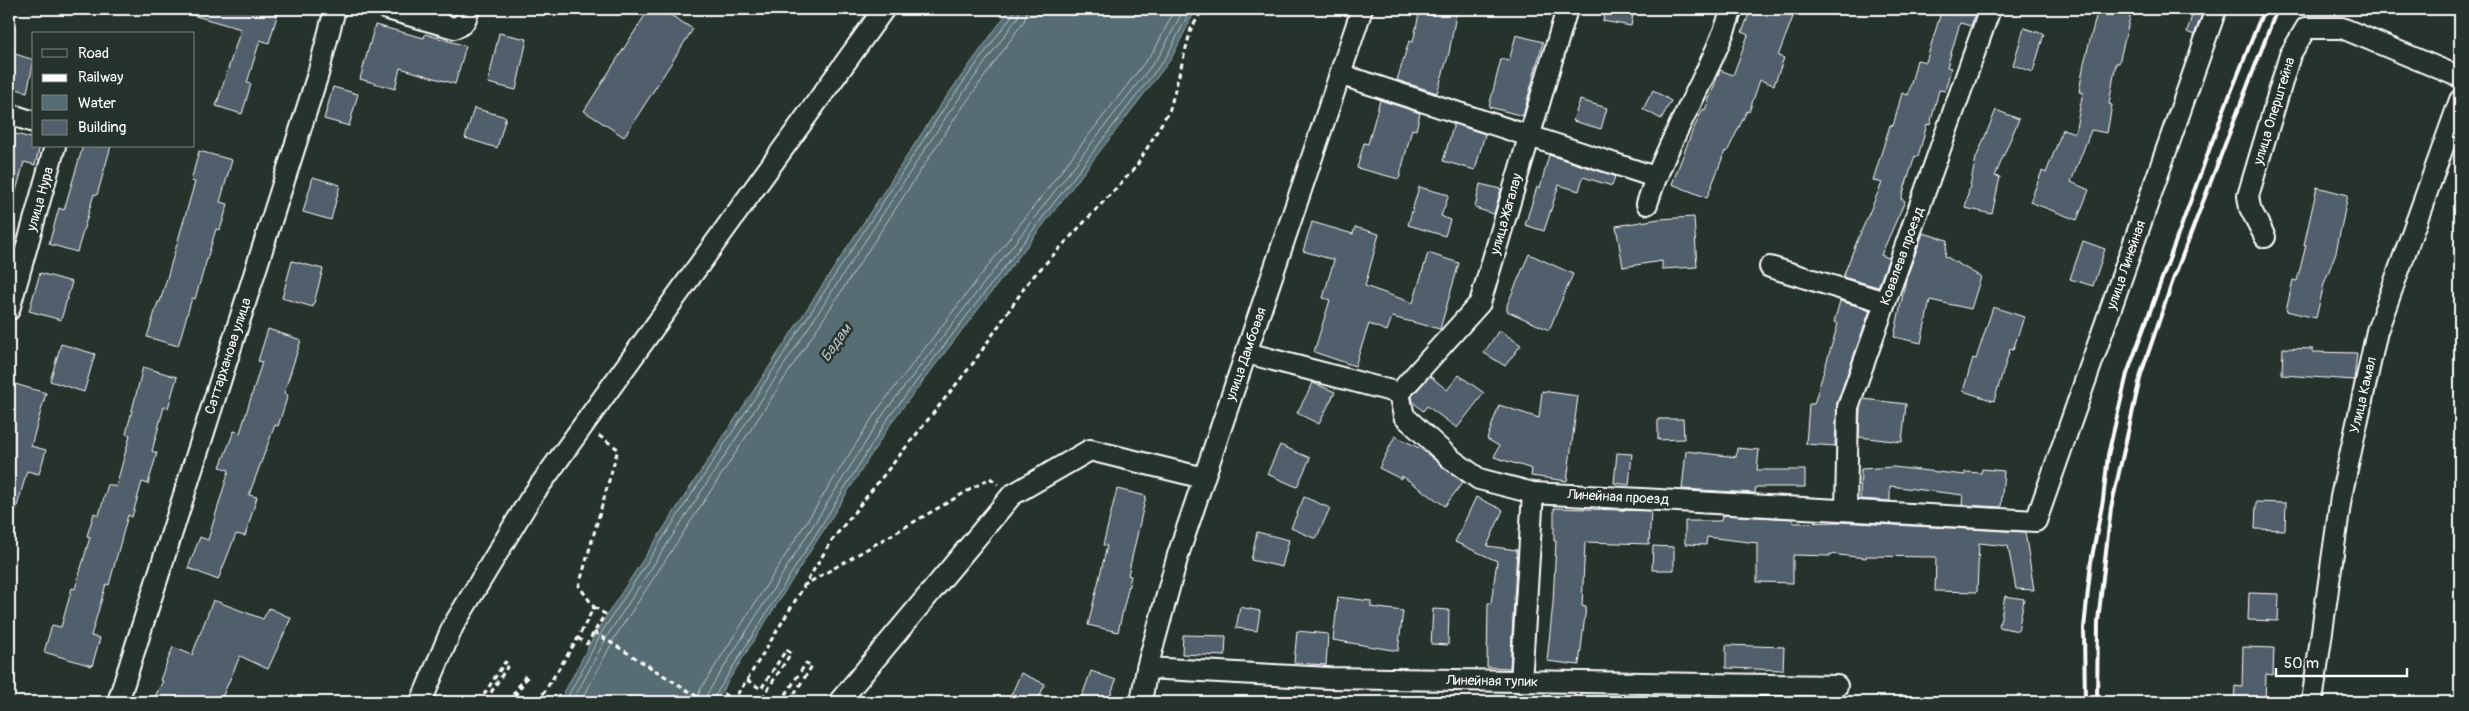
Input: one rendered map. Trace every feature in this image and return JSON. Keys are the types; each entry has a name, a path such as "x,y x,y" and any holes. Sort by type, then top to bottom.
{"street":[{"name":"Саттарханова улица","path":"118,702 318,74 335,9"},
{"path":"387,9 454,28 462,26 469,9"},
{"path":"421,702 453,626 530,499 884,9"},
{"name":"улица Дамбовая","path":"1140,702 1147,668 1178,555 1342,75 1362,9"},
{"name":"улица Жагалау","path":"1399,393 1480,303 1567,9"},
{"path":"1647,204 1655,177 1724,35 1732,9"},
{"name":"Ковалева проезд","path":"1846,510 1848,407 1990,9"},
{"name":"улица Линейная","path":"2036,521 2216,9"},
{"name":"улица Оперштейна","path":"2265,237 2250,208 2248,196 2290,55 2306,28 2342,28 2460,77"},
{"path":"1342,75 1655,177"},
{"name":"Улица Камал","path":"2312,702 2341,497 2378,331 2460,100"},
{"path":"9,114 32,121"},
{"name":"улица Нура","path":"9,310 54,148"},
{"path":"1770,266 1885,302"},
{"path":"1247,353 1399,393"},
{"name":"Линейная проезд","path":"1399,393 1404,416 1452,459 1479,478 1533,493 2036,521"},
{"path":"839,702 1012,495 1090,450 1204,478"},
{"path":"1521,682 1533,493"},
{"name":"Линейная тупик","path":"1147,668 1329,678 1837,686"}],"path":[{"path":"719,702 724,694 733,701 832,540 974,362 1028,281 1136,167 1170,109 1191,29 1203,9"},
{"path":"578,638 587,644 605,614 594,607 579,586 618,449 584,424"},
{"path":"803,587 990,478 1012,495"},
{"path":"538,702 578,638 594,607"},
{"path":"594,632 706,702"},
{"path":"746,680 761,689 786,650 791,653 760,701 765,702"},
{"path":"479,702 505,662 509,664 485,702"},
{"path":"782,702 806,663 812,666 789,702"},
{"path":"526,675 528,676 510,702 526,675"}],"water":[{"name":"Бадам","path":"1010,9 1196,9 1171,59 893,420 715,702 559,702 599,627 939,107"}],"building":[{"path":"185,9 279,9 269,43 260,40 247,83 251,84 242,114 216,106 241,29 185,13"},
{"path":"649,9 661,9 693,29 624,137 584,111"},
{"path":"1420,9 1457,9 1449,53 1437,93 1397,80 1409,41 1413,42"},
{"path":"1605,9 1634,9 1631,26 1603,21"},
{"path":"1751,9 1796,9 1778,56 1784,58 1774,85 1760,80 1749,112 1747,111 1727,152 1725,151 1707,198 1672,184 1692,132 1703,109 1705,110 1720,70 1733,75 1748,35 1742,32"},
{"path":"1942,9 1977,9 1971,26 1960,23 1947,67 1951,68 1945,91 1939,90 1930,125 1927,124 1918,157 1915,156 1901,199 1905,201 1881,255 1889,258 1878,287 1843,277 1882,183 1873,180 1890,125 1893,126 1902,93 1908,95 1917,60 1926,62"},
{"path":"2098,9 2132,9 2119,63 2116,63 2109,104 2112,105 2107,133 2091,130 2071,182 2089,190 2077,220 2030,202 2042,171 2046,173 2063,129 2075,133 2083,92 2079,92 2084,63"},
{"path":"2194,9 2204,9 2194,35 2187,32"},
{"path":"375,25 424,38 425,34 466,46 455,84 400,68 395,89 360,79"},
{"path":"2024,28 2044,34 2033,72 2013,65"},
{"path":"499,33 527,39 516,90 488,83"},
{"path":"1516,35 1543,42 1523,116 1489,107 1501,59 1509,61"},
{"path":"9,52 32,59 27,92 9,87"},
{"path":"333,87 358,94 349,126 324,119"},
{"path":"1653,90 1671,101 1661,119 1643,109"},
{"path":"1380,100 1420,113 1416,130 1412,129 1399,179 1357,168 1364,143 1368,144"},
{"path":"1580,100 1607,108 1601,129 1573,121"},
{"path":"474,108 506,117 497,148 465,138"},
{"path":"1996,110 2019,119 1995,176 2000,177 1992,214 1965,208 1976,158"},
{"path":"1454,124 1485,134 1475,170 1443,161"},
{"path":"9,132 32,138 32,148 39,148 35,165 24,162 13,202 9,201"},
{"path":"82,148 110,148 97,195 94,194 77,252 49,244 59,208 64,210"},
{"path":"199,151 232,160 220,202 228,204 220,230 216,229 195,299 192,298 178,346 147,337 158,302 160,302 195,182 191,181"},
{"path":"1549,155 1615,176 1612,186 1583,177 1579,191 1559,185 1544,231 1525,225 1537,187 1540,188"},
{"path":"313,177 340,185 331,220 303,212"},
{"path":"1480,184 1501,189 1494,214 1475,208"},
{"path":"1419,187 1449,195 1441,216 1450,220 1445,236 1408,225"},
{"path":"2317,187 2348,195 2336,252 2324,284 2316,318 2286,311 2293,280 2297,281 2306,245 2304,245"},
{"path":"1694,217 1697,267 1662,269 1662,261 1623,267 1616,226 1659,219"},
{"path":"1312,222 1353,234 1355,227 1379,234 1365,286 1413,303 1428,253 1459,263 1440,329 1392,317 1387,331 1369,324 1355,366 1314,352 1330,300 1323,298 1334,260 1303,251"},
{"path":"1923,233 1947,240 1945,256 1981,277 1971,309 1930,300 1921,343 1894,337 1906,279"},
{"path":"2083,241 2105,249 2093,286 2070,279"},
{"path":"1529,254 1573,274 1549,330 1507,311 1507,305"},
{"path":"292,261 323,269 313,307 282,298"},
{"path":"40,273 72,282 61,320 29,311"},
{"path":"1840,301 1870,310 1837,403 1835,446 1806,444 1809,404 1814,404 1838,324 1834,322"},
{"path":"1993,307 2024,317 2013,350 2010,349 1994,401 1963,391 1973,358 1976,359"},
{"path":"268,329 301,340 284,393 288,395 278,426 275,425 249,495 257,497 245,536 236,534 218,580 188,568 200,537 208,540 229,470 220,467 234,431 240,433 262,362 258,361"},
{"path":"1499,330 1521,345 1505,366 1484,353"},
{"path":"61,344 95,354 84,392 50,381"},
{"path":"2283,348 2313,349 2313,352 2357,353 2354,380 2282,375"},
{"path":"143,367 177,377 168,408 164,407 152,451 157,453 148,484 142,482 132,517 128,515 109,585 106,584 91,636 100,638 92,666 44,652 52,625 61,627 72,588 75,589 90,537 87,536 94,513 99,515 108,484 116,487 130,435 126,434"},
{"path":"1459,375 1484,393 1457,428 1427,406 1423,411 1413,402 1412,396 1430,376 1447,390"},
{"path":"1313,383 1335,392 1319,424 1297,413"},
{"path":"15,384 46,393 31,446 46,450 39,474 27,471 13,521 9,520 9,406"},
{"path":"1542,391 1578,396 1567,481 1531,476 1532,469 1494,457 1499,446 1487,439 1499,405 1539,418"},
{"path":"1863,399 1906,404 1902,442 1859,437 1860,409"},
{"path":"1658,419 1683,419 1684,439 1658,440"},
{"path":"1395,436 1421,449 1463,482 1445,506 1402,476 1401,479 1379,468"},
{"path":"1280,445 1310,458 1297,487 1267,474"},
{"path":"1737,448 1759,450 1757,470 1805,470 1805,487 1756,487 1755,493 1682,489 1686,451 1736,457"},
{"path":"1617,453 1632,454 1629,485 1614,483"},
{"path":"1893,467 1965,475 1965,472 1981,473 1982,469 2004,471 2001,507 1962,505 1963,495 1890,486 1890,501 1860,499 1861,469"},
{"path":"1117,489 1146,496 1128,575 1131,576 1118,632 1088,625 1107,546 1103,545"},
{"path":"1304,497 1330,508 1316,539 1291,528"},
{"path":"1476,497 1503,510 1487,546 1517,550 1510,668 1487,667 1488,603 1491,603 1497,561 1455,542"},
{"path":"2256,502 2286,503 2285,530 2255,529"},
{"path":"1554,508 1651,511 1649,544 1585,542 1582,606 1586,607 1579,665 1547,661 1553,603 1556,541 1554,541"},
{"path":"1722,515 1793,519 1793,523 1839,522 2025,532 2034,590 2016,589 2008,546 1979,543 1977,592 1935,591 1936,557 1866,556 1866,558 1830,554 1830,556 1793,555 1793,583 1757,582 1757,543 1707,537 1706,545 1685,544 1685,521 1721,521"},
{"path":"1257,532 1289,540 1282,567 1251,560"},
{"path":"1653,546 1674,547 1674,570 1652,570"},
{"path":"2249,593 2279,594 2278,621 2248,620"},
{"path":"2005,596 2024,599 2018,631 1999,627"},
{"path":"1338,597 1371,601 1371,607 1403,611 1398,651 1333,640"},
{"path":"213,600 263,619 269,608 291,618 268,669 240,656 220,702 152,702 163,681 160,680 173,647 192,655"},
{"path":"1240,607 1260,611 1257,631 1236,628"},
{"path":"1433,609 1449,610 1448,645 1431,644"},
{"path":"1297,631 1328,634 1326,665 1294,663"},
{"path":"1183,635 1226,636 1225,656 1182,654"},
{"path":"1726,645 1784,647 1783,670 1726,668"},
{"path":"2243,647 2274,648 2273,675 2266,674 2265,702 2234,702 2235,686 2242,687"},
{"path":"1091,671 1116,680 1108,702 1090,702 1081,699"},
{"path":"1021,673 1045,684 1037,702 1008,702"}],"railway":[{"path":"2085,702 2084,628 2091,562 2103,500 2108,455 2127,374 2223,112 2264,9"},
{"path":"2097,702 2098,621 2111,508 2141,374 2173,280 2277,9"}]}
